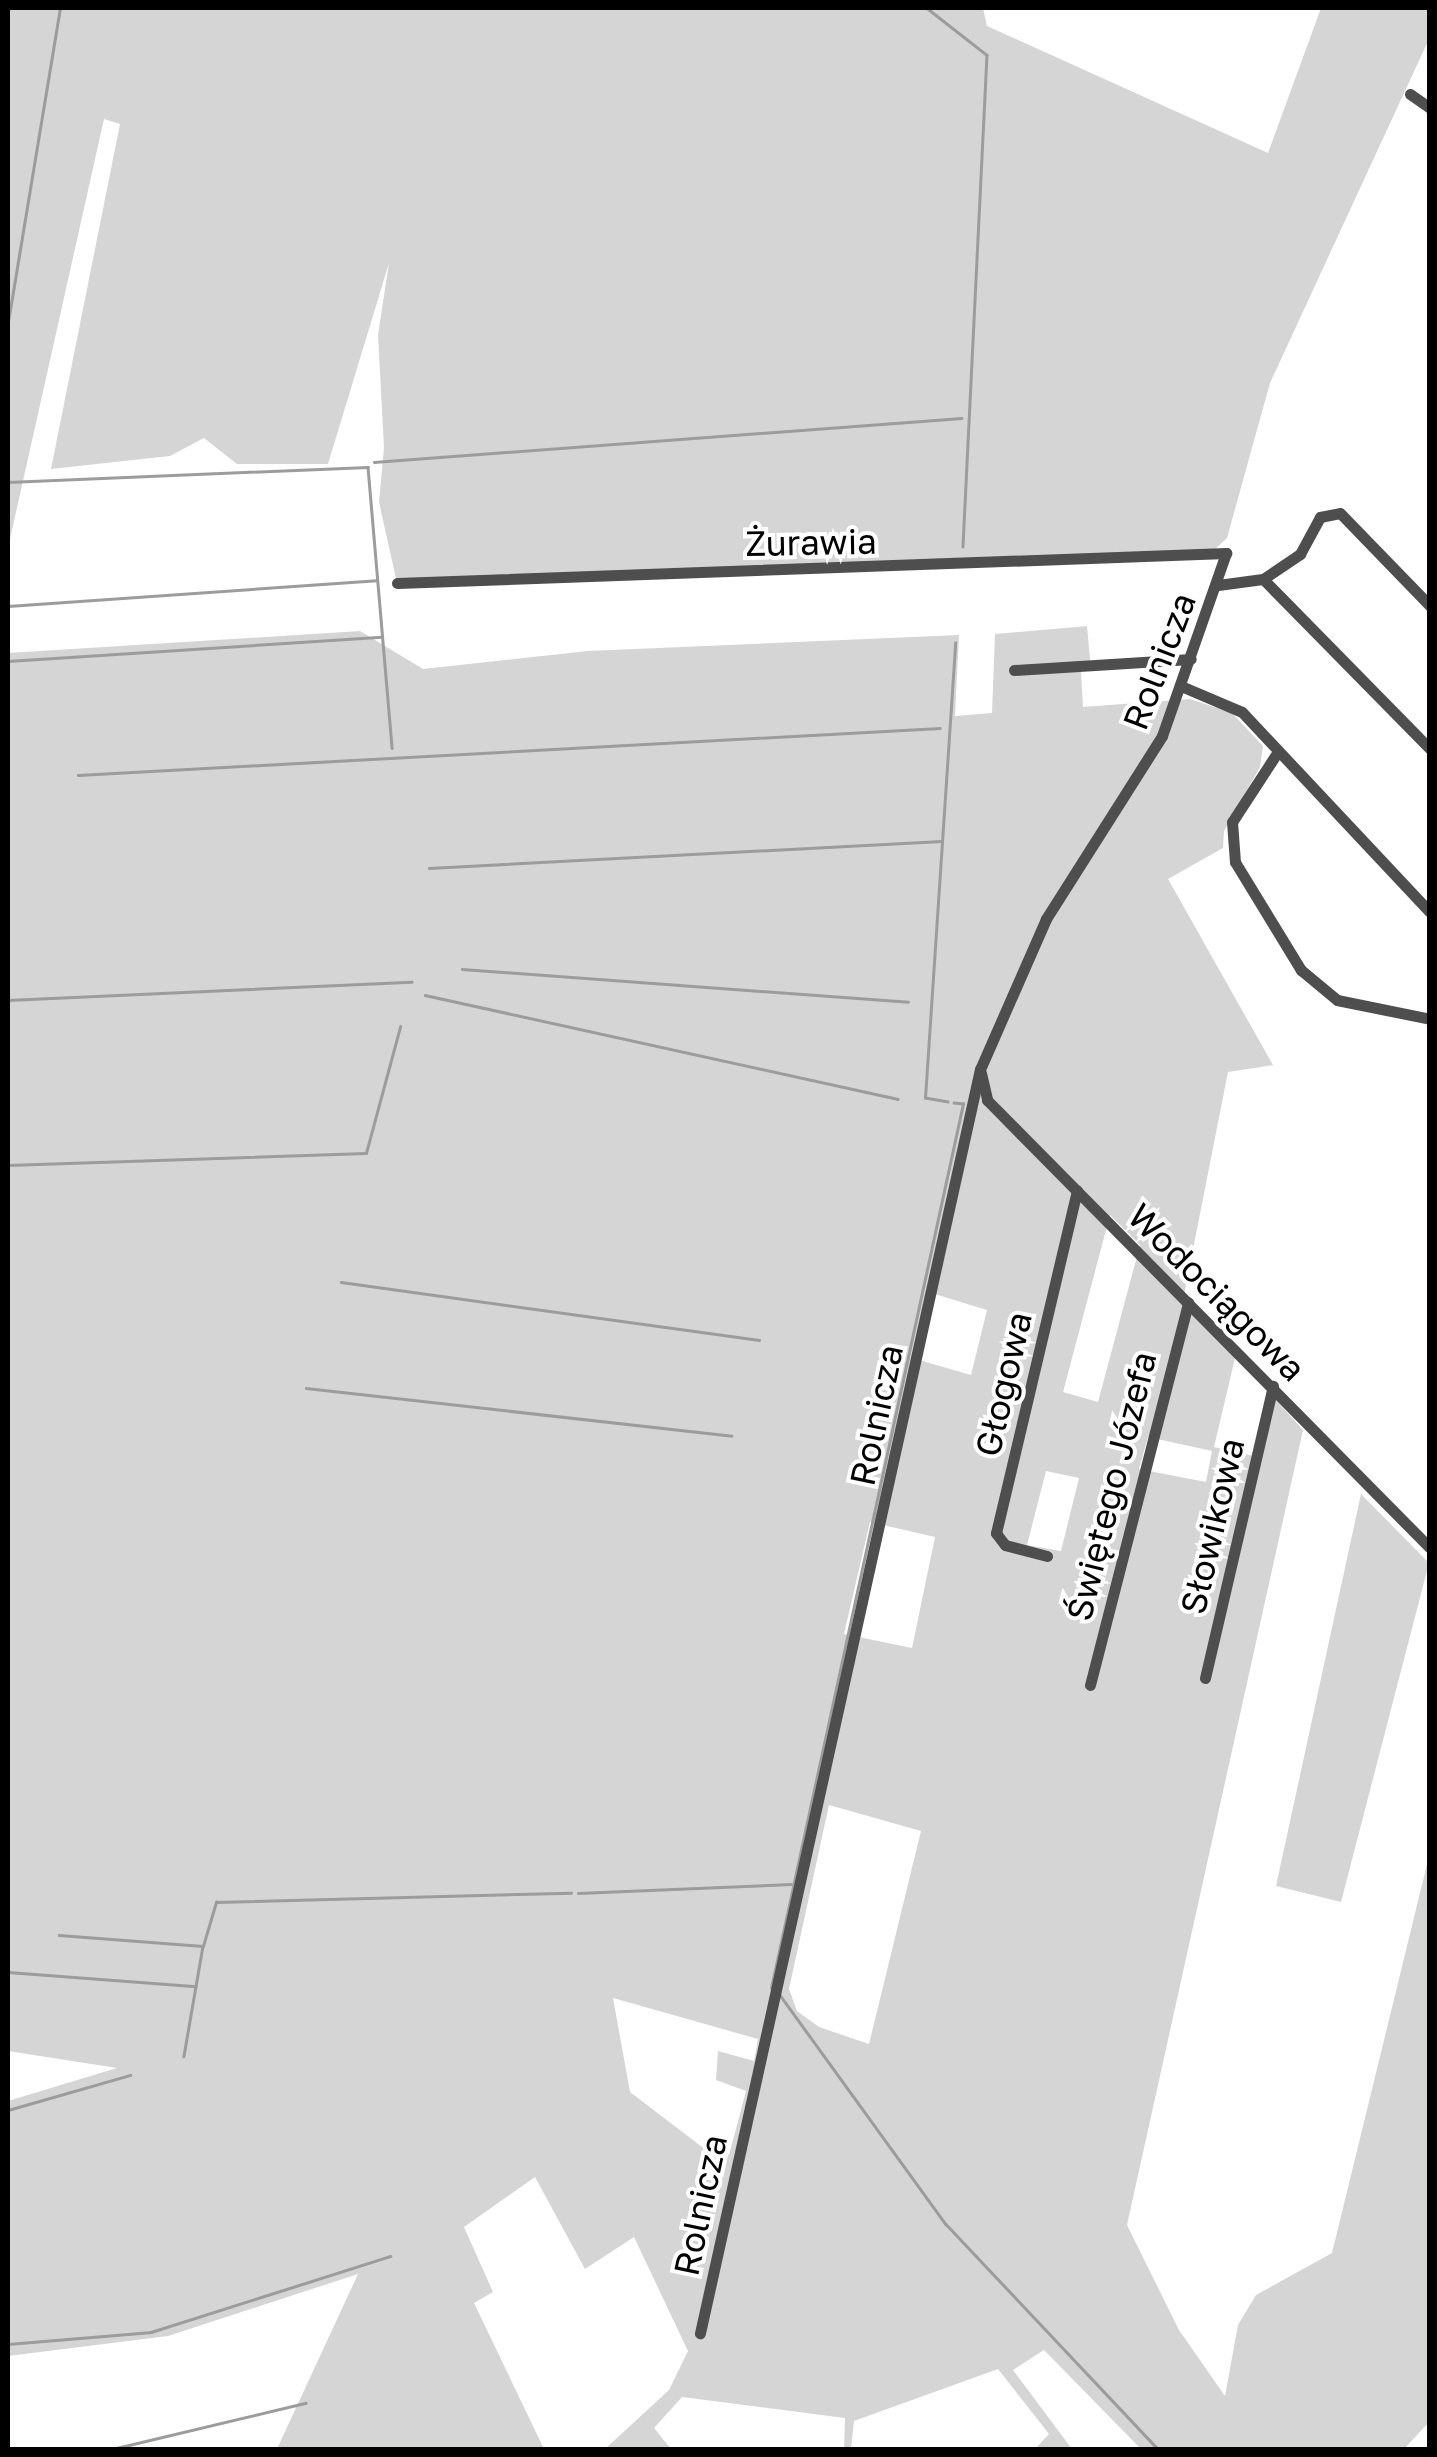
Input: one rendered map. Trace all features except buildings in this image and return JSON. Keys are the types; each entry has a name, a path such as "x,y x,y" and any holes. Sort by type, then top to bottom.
{"street":[{"path":"1410,94 1430,108"},
{"path":"1218,585 1264,579 1300,554 1320,517 1340,513 1430,606"},
{"name":"Żurawia","path":"397,583 1226,554"},
{"name":"Rolnicza","path":"700,2333 980,1069 1046,919 1149,762 1192,659 1226,554"},
{"path":"1264,579 1430,750"},
{"path":"1014,670 1192,659"},
{"path":"1181,686 1242,712 1430,912"},
{"path":"1277,753 1232,822 1235,862 1301,970 1337,1000 1430,1019"},
{"name":"Wodociągowa","path":"980,1069 986,1100 1430,1548"},
{"name":"Głogowa","path":"1047,1556 1004,1545 996,1533 1076,1190"},
{"name":"Świętego Józefa","path":"1090,1685 1188,1302"},
{"name":"Słowikowa","path":"1205,1678 1273,1386"}],"shaded area":[{"path":"8,8 983,8 987,26 1268,153 1321,8 1429,8 1429,39 1270,383 1227,538 1214,550 397,583 379,502 384,448 378,335 389,263 328,464 237,464 204,438 170,456 51,469 120,124 104,119 8,548"},
{"path":"1087,626 1091,670 1081,671 1083,707 1190,699 1232,713 1263,746 1260,767 1224,831 1223,848 1168,879 1273,1065 1228,1072 1182,1305 1235,1358 1214,1447 1259,1457 1273,1397 1303,1430 1127,2225 1179,2330 1225,2396 1238,2325 1256,2295 1332,2253 1429,1856 1430,2421 1404,2449 1141,2449 1044,2350 1013,2370 1072,2449 1035,2449 1049,2434 998,2369 854,2421 851,2449 844,2449 845,2418 682,2397 654,2428 671,2449 605,2449 669,2390 688,2351 634,2237 585,2269 535,2177 464,2227 493,2292 474,2303 544,2449 277,2449 358,2274 168,2336 8,2356 8,2101 117,2068 8,2051 8,653 360,631 423,669 588,651 959,635 955,716 992,713 995,634","holes":["1110,1215 1140,1245 1098,1402 1063,1392","928,1292 987,1310 971,1375 912,1358","1148,1437 1212,1451 1206,1482 1139,1469","1046,1471 1079,1478 1061,1551 1027,1545","870,1522 935,1537 912,1648 844,1634","829,1805 921,1831 869,2044 819,2027 797,2011 789,1989","613,1998 758,2039 754,2061 718,2051 716,2080 746,2091 729,2155 702,2147 630,2092"]},
{"path":"1361,1494 1429,1563 1341,1902 1276,1886"}],"waterway":[{"path":"8,322 60,8"},
{"path":"927,8 987,55 963,546"},
{"path":"374,462 961,418"},
{"path":"8,482 368,467 392,748"},
{"path":"8,606 376,580"},
{"path":"8,661 381,637"},
{"path":"948,1102 925,1098 955,643"},
{"path":"78,775 940,728"},
{"path":"429,868 941,841"},
{"path":"462,969 908,1002"},
{"path":"8,1000 412,982"},
{"path":"425,995 898,1099"},
{"path":"8,1165 366,1153 400,1027"},
{"path":"771,1988 963,1104 954,1103"},
{"path":"341,1282 759,1340"},
{"path":"306,1388 731,1436"},
{"path":"578,1893 791,1884"},
{"path":"203,1946 216,1902 571,1893"},
{"path":"59,1935 203,1946 184,2056"},
{"path":"8,1972 195,1986"},
{"path":"780,1995 946,2224 1159,2450"},
{"path":"8,2110 130,2075"},
{"path":"8,2344 151,2332 390,2256"},
{"path":"108,2450 305,2403"}]}
